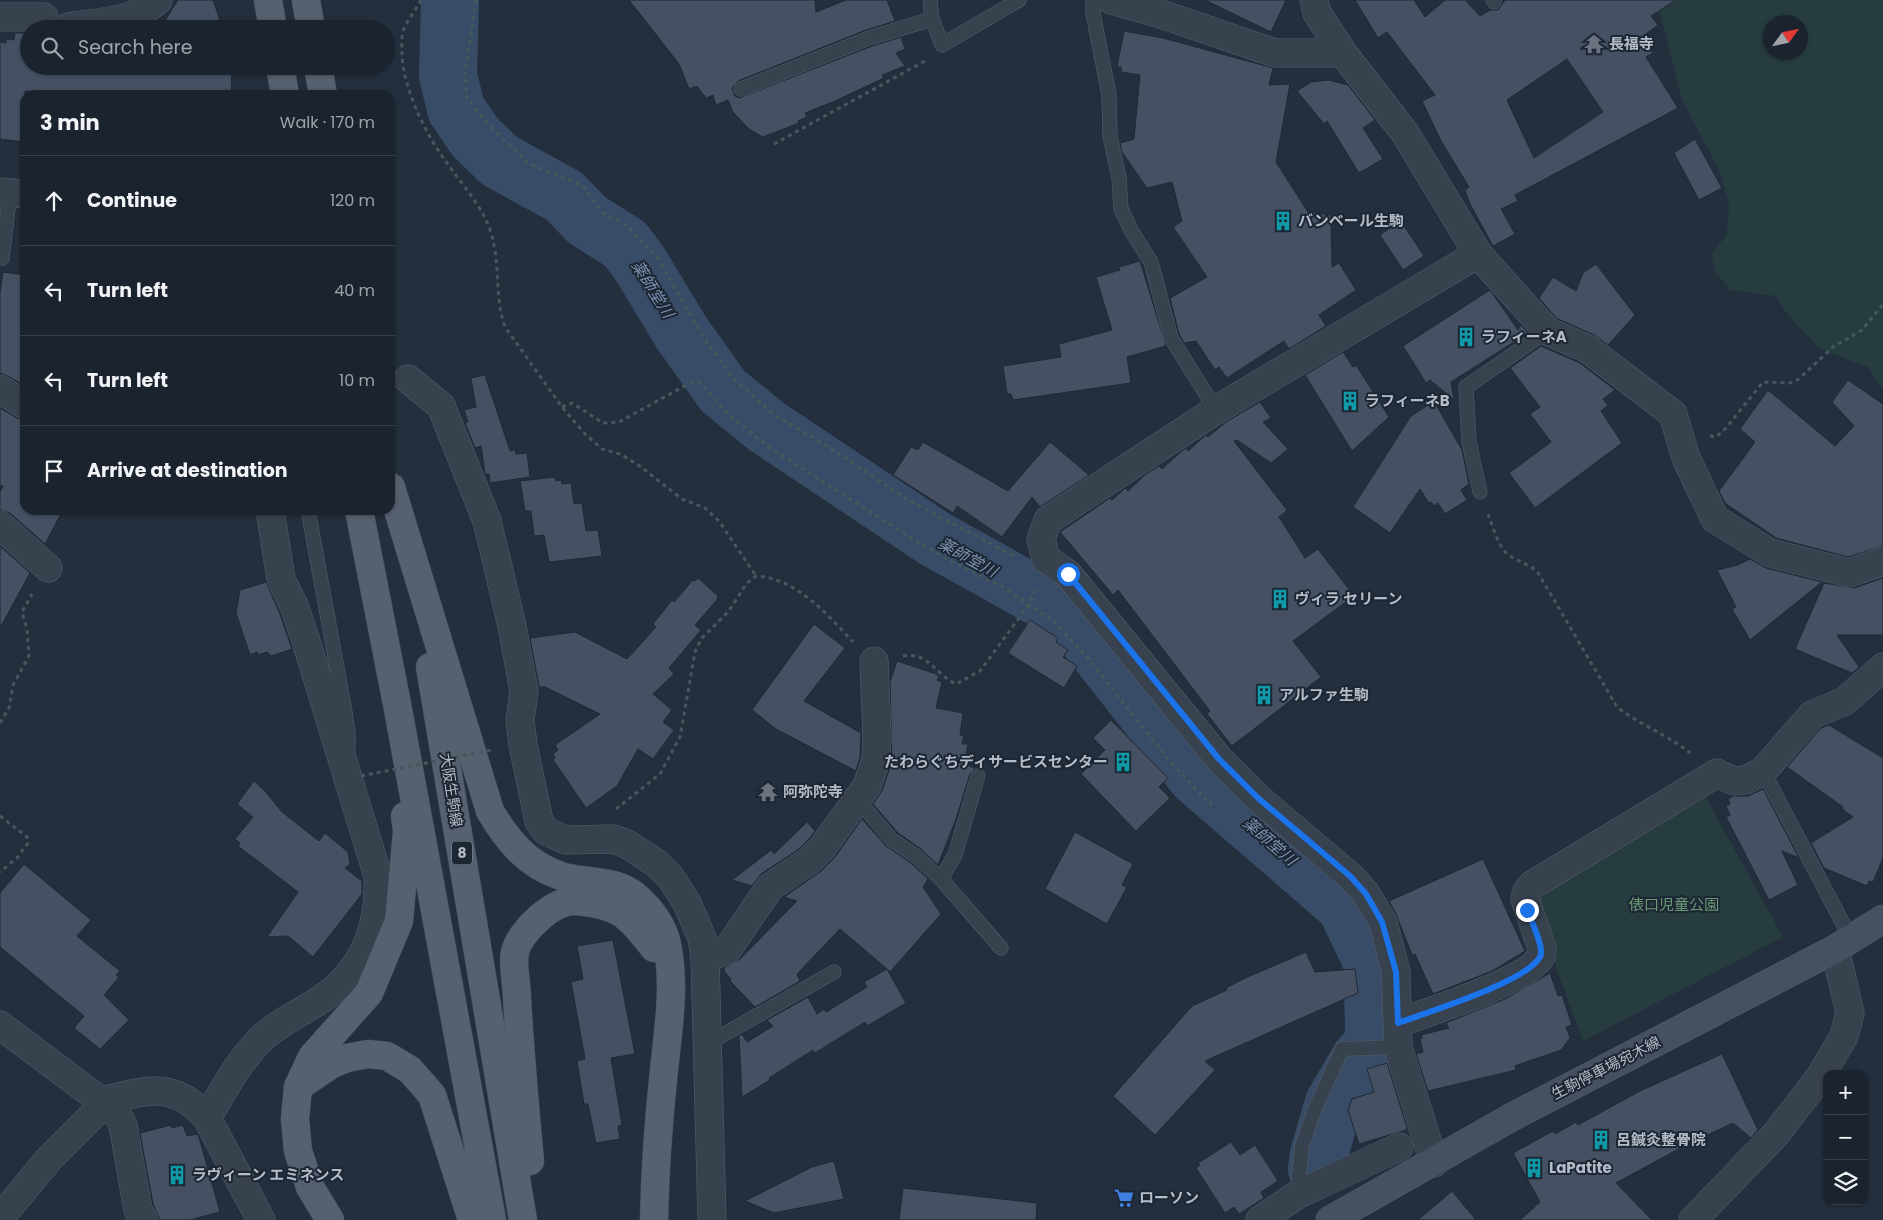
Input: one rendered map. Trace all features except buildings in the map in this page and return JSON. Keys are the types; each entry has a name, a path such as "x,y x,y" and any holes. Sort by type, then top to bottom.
{"main road":[{"path":"268,0 271,20"},
{"path":"306,0 309,20"},
{"path":"282,75 284,90"},
{"path":"320,75 322,90"},
{"path":"395,496 490,811 500,828 513,847 528,859 560,876 619,886 629,891 657,923 666,939 670,969 669,1018 656,1153 654,1220"},
{"name":"大阪生駒線","path":"395,502 436,697 523,1220"},
{"path":"360,515 397,704 492,1220"},
{"path":"330,1220 310,1187 298,1151 296,1119 298,1087 312,1057 369,993 399,922 406,830 397,704"},
{"path":"535,1220 520,1043 515,952 528,927 548,911 572,901 600,904 621,911 639,928 670,969"},
{"name":"生駒停車場宛木線","path":"1338,1218 1512,1118 1843,944 1883,919"},
{"path":"298,1087 332,1064 347,1058 368,1054 387,1056 410,1070 432,1095 472,1220"}],"street":[{"path":"80,20 128,16 147,10 158,0"},
{"path":"1111,0 1158,13 1275,53 1343,53"},
{"path":"1314,0 1317,12 1343,53 1405,133 1478,254 1547,331 1588,349 1673,414 1686,458 1715,519 1770,553 1849,573 1883,561"},
{"path":"0,17 34,20"},
{"path":"1434,1163 1394,1040 1396,972 1382,922 1366,894 1350,876 1258,798 1219,759 1068,574 1046,559 1041,539 1048,520 1216,410 1478,254"},
{"path":"408,379 441,406 487,521 512,626 524,691 520,720 523,745 539,821 546,831 564,840 613,839 627,844 656,863 672,878 687,903 702,938 705,958 712,1220"},
{"path":"0,389 20,402"},
{"path":"207,1118 239,1065 261,1039 321,1000 350,976 366,948 375,917 378,876 353,769 295,608 281,579 271,515"},
{"path":"0,526 48,568"},
{"path":"705,958 727,950 770,887 809,861 822,848 867,786 876,760 877,710 874,662"},
{"path":"1394,1040 1512,980 1541,957 1542,949 1527,910 1525,899 1527,891 1563,865 1717,773 1734,781 1746,780 1763,771 1812,715 1845,701 1883,667"},
{"path":"1693,1220 1776,1134 1820,1077 1844,1036 1850,1014 1843,944"},
{"path":"0,1026 105,1100 123,1125 138,1210 144,1220"},
{"path":"0,1218 49,1159 105,1100 152,1091 179,1094 195,1104 207,1118 261,1220"},
{"path":"1260,1220 1297,1195 1399,1147"}],"lane":[{"path":"930,0 932,19 942,45 1020,0"},
{"path":"1093,0 1093,13 1109,95 1110,136 1119,178 1121,209 1132,232 1151,262 1171,338 1216,410"},
{"path":"741,88 868,38 932,19"},
{"path":"2,258 12,193"},
{"path":"1480,492 1469,442 1466,388 1547,331"},
{"path":"309,515 353,769"},
{"path":"1763,771 1843,944"},
{"path":"942,879 955,855 978,776"},
{"path":"857,799 892,840 916,856 942,879 1001,948"},
{"path":"707,1044 834,972"},
{"path":"1297,1195 1302,1146 1315,1109 1342,1049 1351,1049 1394,1040"}],"path":[{"path":"421,0 403,31 402,67 425,128 445,161 473,197 490,230 499,278 501,316 505,327 562,407 585,434 602,449 620,454 637,464 682,499 705,508 719,521 756,576 791,587 808,598 826,613 866,656 874,662 910,655 924,659 937,667 945,679 956,684 980,671 1030,603 1046,559 1016,557 908,500 773,414 733,378 706,341 658,258 626,226 603,213 583,186 528,163 486,122 467,98 465,73 476,0"},
{"path":"774,144 938,54 942,45"},
{"path":"1673,414 1705,435 1716,437 1726,428 1763,382 1790,384 1800,379 1833,347 1862,330 1883,304"},
{"path":"562,407 572,403 602,423 619,422 682,386 699,382 726,412 770,448 944,557 1030,603 1054,621 1087,656 1168,759 1210,804 1237,776"},
{"path":"1480,492 1503,548 1509,556 1528,564 1537,572 1617,707 1628,716 1677,742 1717,773"},
{"path":"0,723 9,708 13,685 29,656 27,629 22,612 48,568"},
{"path":"588,841 602,820 660,774 680,737 694,652 701,639 728,612 747,583 756,576"},
{"path":"353,769 491,750"},
{"path":"0,816 26,837 28,843 13,862 0,872"}],"green space":[{"path":"1657,0 1883,0 1883,389 1868,367 1820,349 1788,315 1776,296 1730,290 1715,272 1712,254 1727,234 1729,204 1720,173 1682,99"},
{"name":"俵口児童公園","path":"1705,796 1783,937 1583,1041 1531,899"}],"waterway":[{"name":"薬師堂川","path":"450,0 448,75 456,109 475,137 500,161 564,196 587,220 625,244 640,264 681,332 723,391 766,426 935,539 1068,613 1197,777 1345,905 1372,961 1373,1045 1360,1059 1334,1103 1319,1154 1317,1169"}],"place":[{"name":"長福寺","path":"1594,44"},
{"name":"バンベール生駒","path":"1283,221"},
{"name":"ラフィーネA","path":"1466,337"},
{"name":"ラフィーネB","path":"1350,401"},
{"name":"ヴィラ セリーン","path":"1280,599"},
{"name":"アルファ生駒","path":"1264,695"},
{"name":"たわらぐちディサービスセンター","path":"1123,762"},
{"name":"阿弥陀寺","path":"768,792"},
{"name":"呂鍼灸整骨院","path":"1601,1140"},
{"name":"LaPatite","path":"1534,1168"},
{"name":"ラヴィーン エミネンス","path":"177,1175"},
{"name":"ローソン","path":"1124,1198"}],"route":[{"path":"1068,574 1219,759 1258,798 1350,876 1366,894 1382,922 1396,972 1398,1023 1512,980 1532,966 1541,957 1542,949 1527,910"}]}
